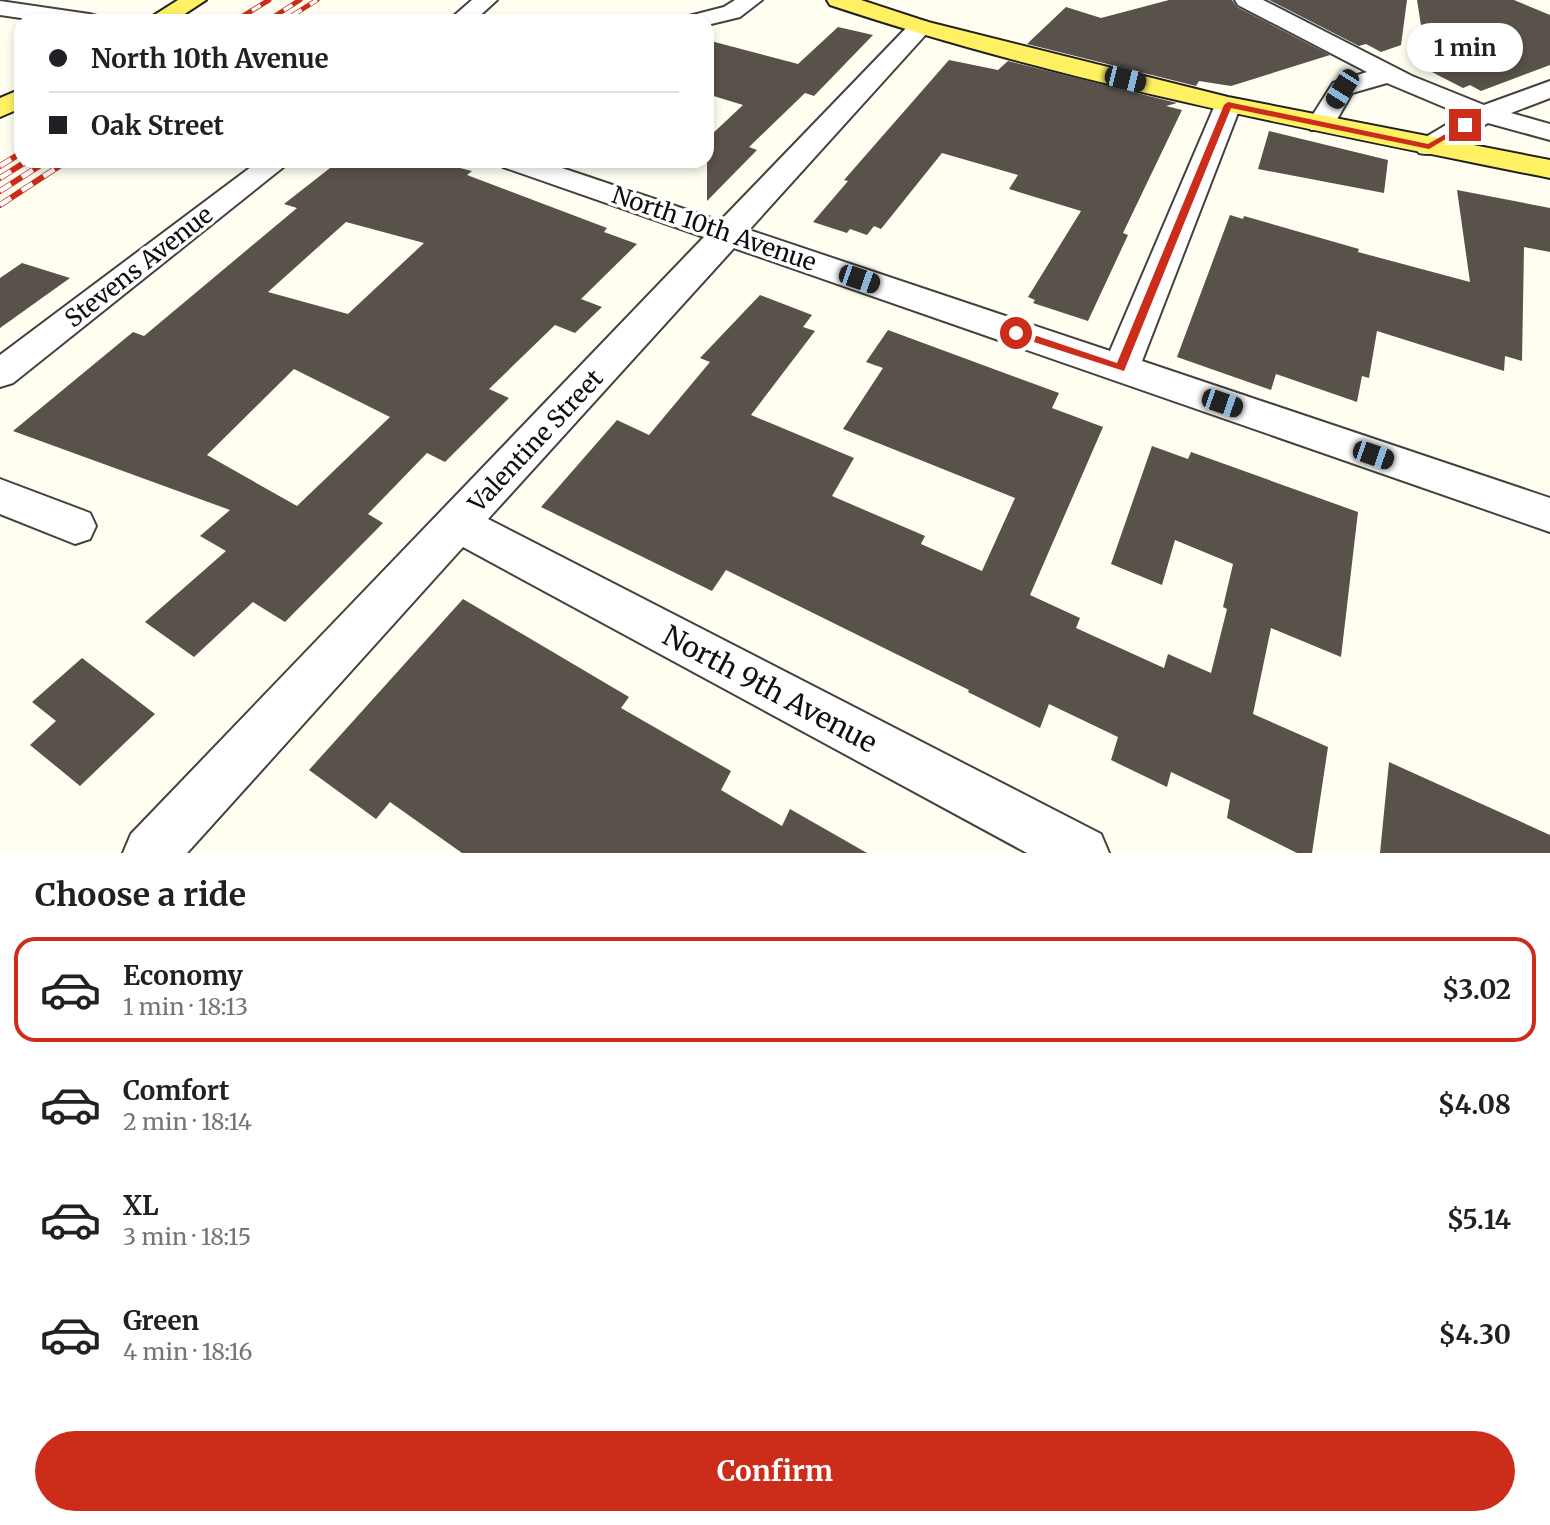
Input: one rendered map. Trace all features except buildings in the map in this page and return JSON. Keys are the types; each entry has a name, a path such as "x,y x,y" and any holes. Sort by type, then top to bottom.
{"main road":[{"path":"170,14 195,0"},
{"path":"838,0 920,27 1228,105 1550,169"}],"street":[{"path":"469,14 486,0"},
{"path":"714,17 732,12 751,0"},
{"path":"1246,0 1388,74 1484,114 1550,132"},
{"path":"0,8 41,14"},
{"name":"Valentine Street","path":"150,853 920,27"},
{"path":"1321,124 1342,89 1388,74"},
{"path":"1429,147 1484,114 1550,89"},
{"path":"1121,368 1228,105"},
{"name":"Stevens Avenue","path":"0,374 268,168"},
{"name":"North 10th Avenue","path":"534,168 1550,515"},
{"path":"0,496 75,526"},
{"name":"North 9th Avenue","path":"458,524 1082,853"}],"railway":[{"path":"246,14 269,0"},
{"path":"278,14 300,0"},
{"path":"295,14 317,0"},
{"path":"0,166 14,157"},
{"path":"0,178 16,168"},
{"path":"0,191 36,168"},
{"path":"0,205 56,168"}],"route":[{"path":"1016,333 1121,368 1228,105 1429,147 1465,125"}]}
